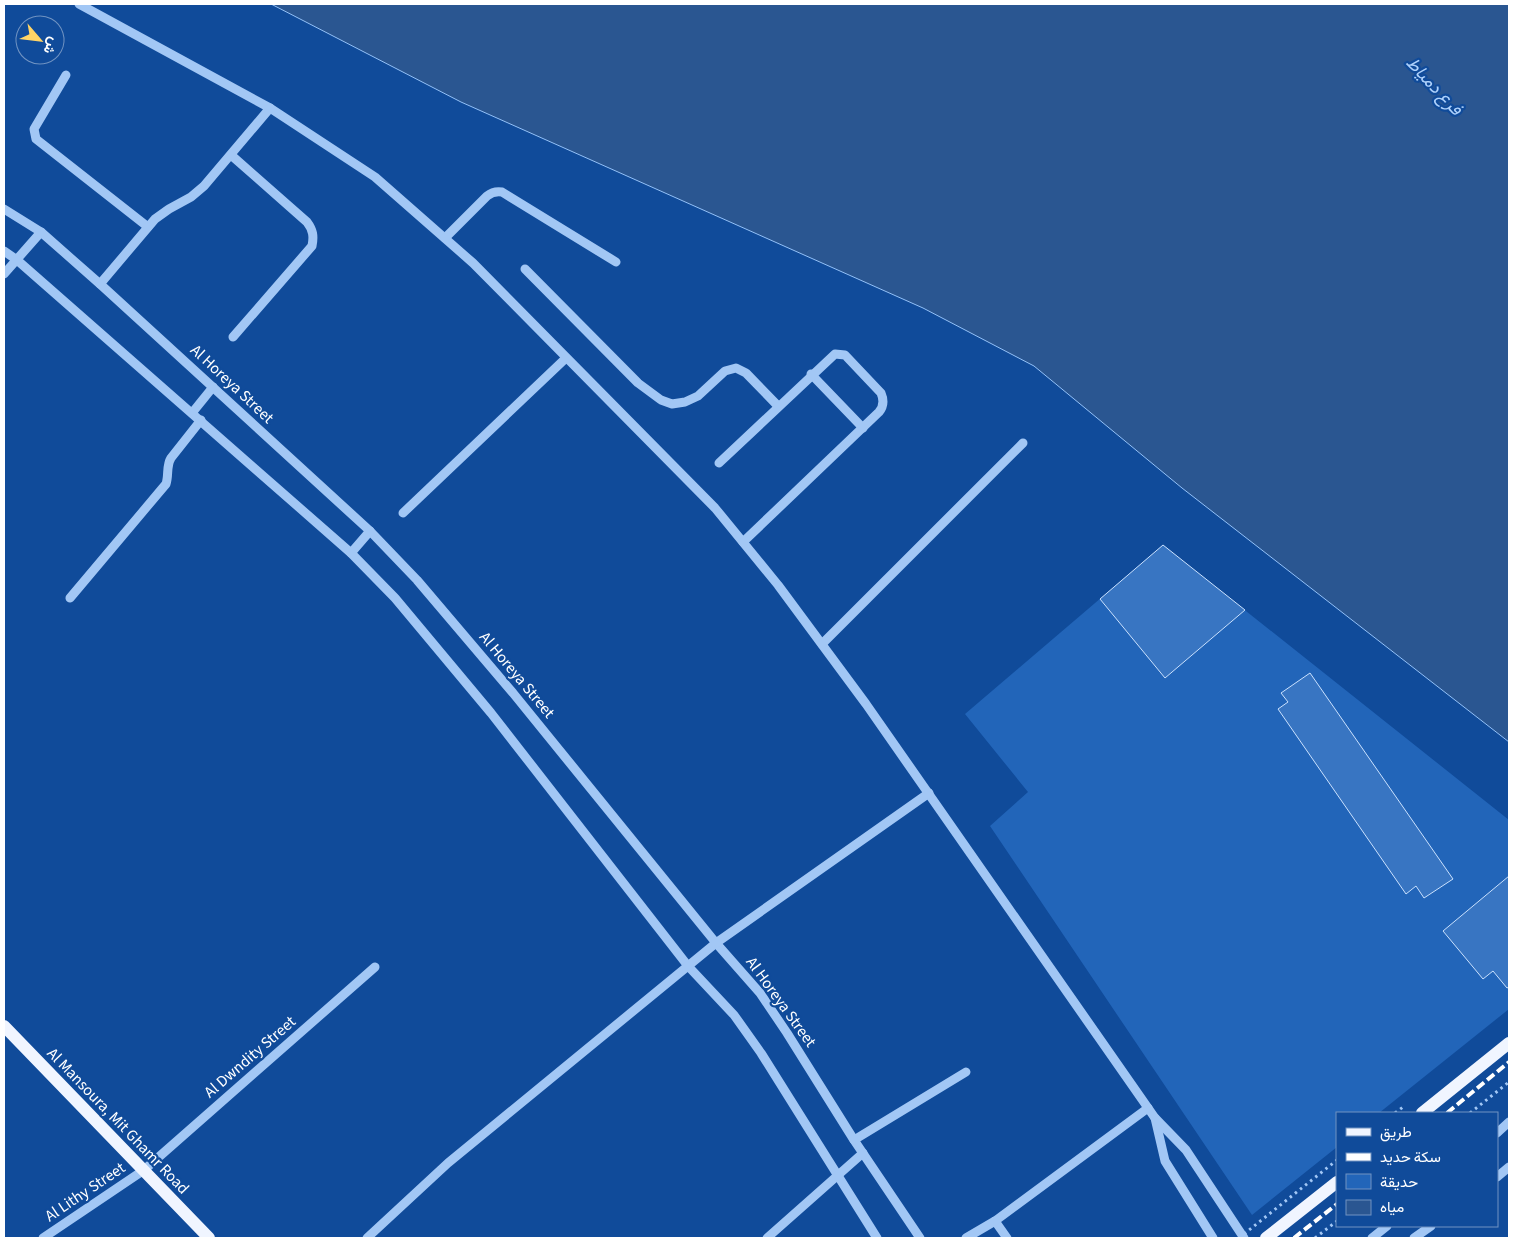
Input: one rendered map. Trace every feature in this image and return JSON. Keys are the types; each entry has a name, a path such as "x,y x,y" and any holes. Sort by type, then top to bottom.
{"main road":[{"name":"Al Mansoura, Mit Ghamr Road","path":"4,1026 209,1238"},
{"path":"1423,1112 1509,1043"},
{"path":"1266,1238 1336,1183"}],"street":[{"path":"79,4 270,108 375,177 473,263 715,508 778,585 822,644 929,793 1155,1118 1186,1150 1244,1238"},
{"path":"66,75 34,129 36,139 148,227"},
{"path":"100,284 148,227 162,214 191,197 204,186 270,108"},
{"path":"231,155 307,222 312,229 314,237 312,246 233,337"},
{"path":"445,238 491,192 497,191 502,192 616,262"},
{"name":"Al Horeya Street","path":"4,209 41,232 100,284 370,531 417,580 513,693 765,1001 854,1140 920,1238"},
{"path":"4,274 41,232"},
{"path":"4,251 17,260 351,552 395,598 490,713 688,966 734,1015 761,1054 877,1238"},
{"path":"525,269 638,383 661,400 672,404 685,402 698,396 725,371 736,368 746,373 778,406"},
{"path":"719,463 830,356 840,353 845,355 881,393 883,398 882,408 743,542"},
{"path":"403,513 566,358"},
{"path":"811,374 863,428"},
{"path":"192,413 213,387"},
{"path":"70,598 166,484 168,462 201,420"},
{"path":"822,644 1023,443"},
{"path":"351,552 370,531"},
{"path":"367,1238 448,1163 716,943 929,793"},
{"name":"Al Dwndity Street","path":"144,1170 375,967"},
{"path":"854,1140 966,1072"},
{"path":"966,1238 995,1221 1148,1108"},
{"path":"1155,1118 1165,1161 1213,1238"},
{"path":"1498,1132 1509,1122"},
{"path":"766,1238 863,1153"},
{"path":"1498,1176 1509,1167"},
{"name":"Al Lithy Street","path":"43,1238 144,1170"},
{"path":"995,1221 1006,1238"},
{"path":"1372,1238 1386,1227"},
{"path":"1414,1238 1430,1227"}],"path":[{"path":"1471,1112 1509,1082"},
{"path":"1238,1238 1336,1161"},
{"path":"1315,1238 1336,1222"}],"green space":[{"path":"1163,545 1509,820 1509,1009 1380,1112 1336,1112 1336,1148 1252,1215 990,826 1028,792 965,714"}],"water":[{"name":"فرع دمياط","path":"271,4 1509,4 1509,742 1182,488 1034,366 923,308 461,102"}],"building":[{"path":"1163,545 1245,610 1165,678 1100,599"},
{"path":"1310,673 1453,879 1424,898 1416,886 1406,894 1278,709 1288,702 1281,693"},
{"path":"1509,876 1509,987 1507,988 1493,971 1483,979 1443,931"}],"railway":[{"path":"1448,1112 1509,1062"},
{"path":"1294,1238 1336,1205"}]}
